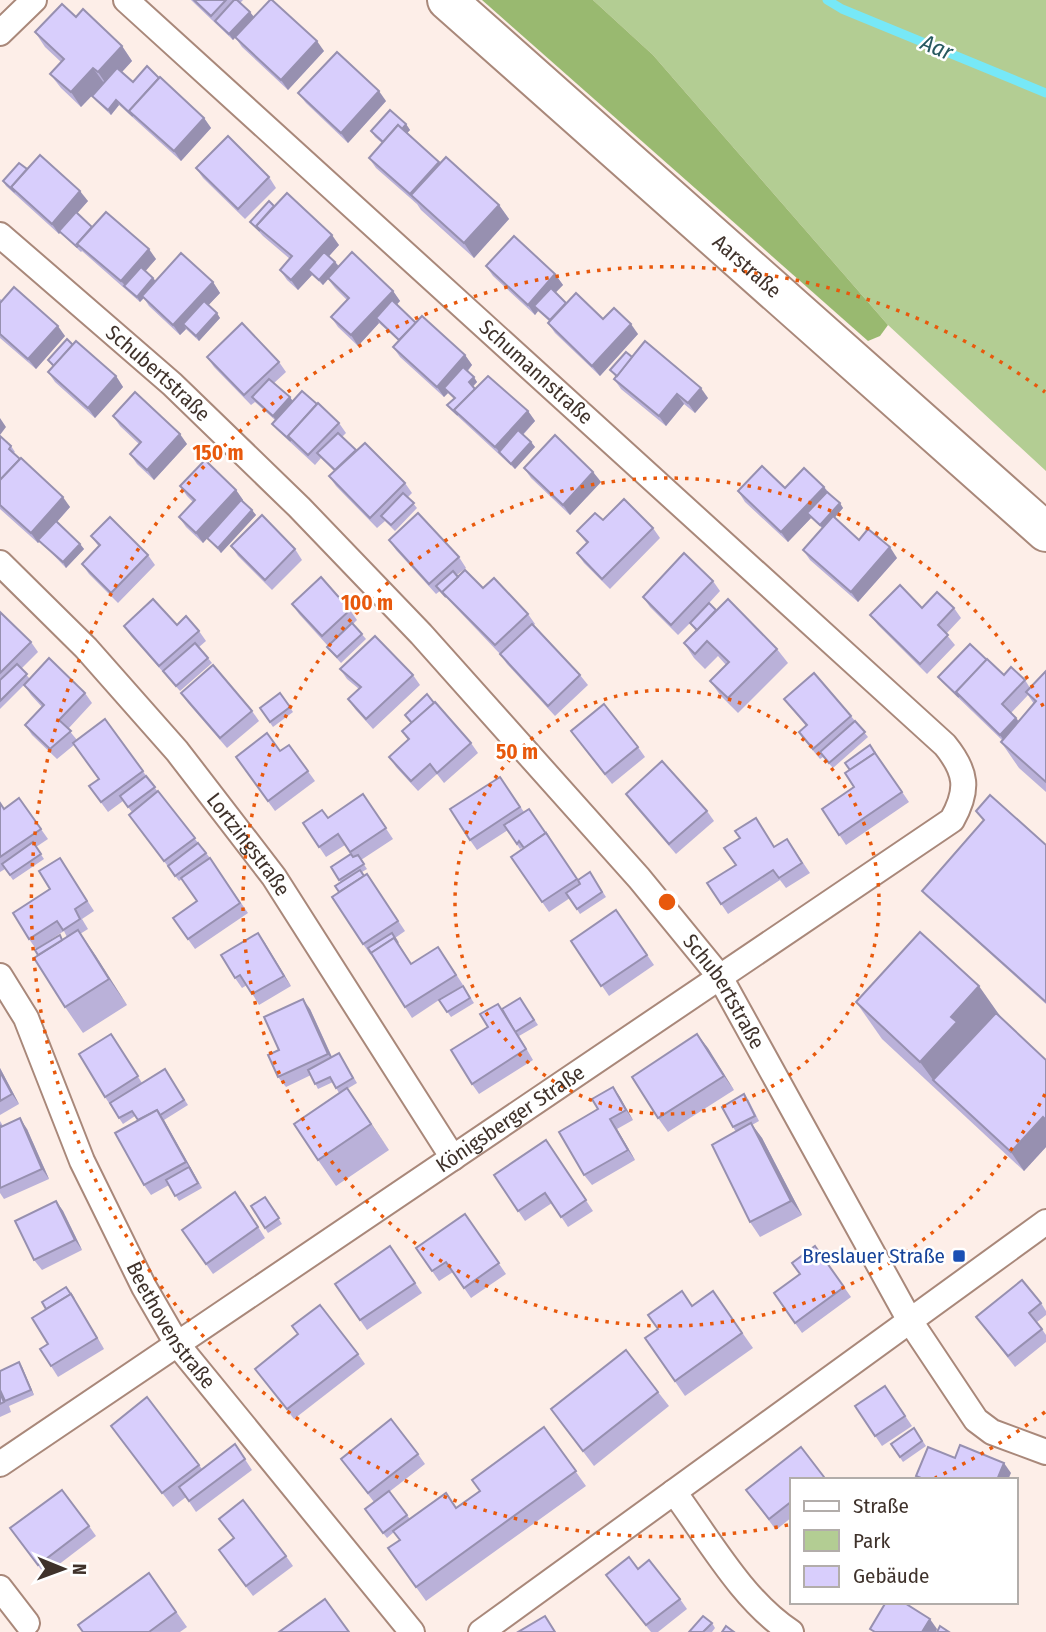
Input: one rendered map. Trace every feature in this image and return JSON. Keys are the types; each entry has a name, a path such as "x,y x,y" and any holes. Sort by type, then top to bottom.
{"main road":[{"name":"Aarstraße","path":"447,0 1046,532"}],"street":[{"path":"0,33 34,0"},
{"name":"Schumannstraße","path":"126,0 945,746"},
{"name":"Schubertstraße","path":"0,235 172,384 299,507 439,654 639,878 720,977 910,1321 976,1420 992,1432 1046,1452"},
{"name":"Lortzingstraße","path":"0,564 86,648 177,751 274,877 453,1158"},
{"name":"Königsberger Straße","path":"0,1464 952,820 962,802 964,781 958,761 945,746"},
{"name":"Beethovenstraße","path":"0,976 26,1018 82,1161 144,1287 177,1344 412,1632"},
{"path":"481,1632 1046,1222"},
{"path":"674,1492 753,1601 772,1620 791,1632"},
{"path":"0,1588 27,1623"}],"green space":[{"path":"482,0 593,0 653,55 888,325 880,336 868,341"},
{"path":"593,0 1046,0 1046,471 888,325 653,55"}],"building":[{"path":"194,0 226,0 211,16"},
{"path":"234,0 250,12 229,34 215,21"},
{"path":"270,0 317,41 281,80 235,37"},
{"path":"62,4 76,17 83,9 122,46 98,72 93,68 71,92 50,74 64,59 35,32"},
{"path":"337,52 379,91 341,133 298,93"},
{"path":"147,66 159,78 129,111 133,116 116,100 108,110 92,96 117,68 133,82"},
{"path":"160,77 204,118 174,151 129,111"},
{"path":"390,110 406,124 402,129 398,125 383,142 371,131"},
{"path":"398,125 439,162 410,194 369,158"},
{"path":"228,136 269,177 238,209 196,168"},
{"path":"40,155 80,191 52,224 11,187"},
{"path":"446,157 499,205 464,243 411,195"},
{"path":"19,163 27,169 11,187 15,192 3,181"},
{"path":"287,193 332,235 291,280 280,270 292,256 256,226"},
{"path":"269,201 274,206 256,226 260,231 250,222"},
{"path":"76,212 92,227 77,247 59,231"},
{"path":"106,212 149,249 121,281 77,244"},
{"path":"514,236 555,274 528,305 486,266"},
{"path":"324,252 335,262 319,280 308,270"},
{"path":"352,252 393,291 351,335 331,317 349,298 328,278"},
{"path":"181,253 213,282 173,325 142,296"},
{"path":"141,267 153,278 137,297 124,286"},
{"path":"14,287 58,326 28,359 0,334 0,303"},
{"path":"551,288 566,303 550,320 534,306"},
{"path":"576,293 603,319 614,308 631,324 592,366 548,323"},
{"path":"392,300 416,323 399,340 376,318"},
{"path":"204,301 217,313 196,336 183,324"},
{"path":"422,316 465,355 437,387 393,347"},
{"path":"242,323 279,362 244,395 207,357"},
{"path":"67,339 73,345 54,366 48,360"},
{"path":"76,341 116,376 88,408 48,372"},
{"path":"645,341 701,388 688,403 677,394 659,416 614,379"},
{"path":"626,352 632,357 617,376 610,370"},
{"path":"463,367 474,377 469,382 475,389 454,410 458,415 447,405 455,398 444,388"},
{"path":"488,376 528,411 495,447 454,410"},
{"path":"269,379 290,397 273,416 252,397"},
{"path":"302,391 317,404 288,436 291,441 272,424"},
{"path":"135,392 180,434 147,470 130,454 141,442 113,416"},
{"path":"318,403 339,423 308,455 288,436"},
{"path":"518,430 531,442 511,464 499,452"},
{"path":"338,433 356,450 335,470 317,453"},
{"path":"555,435 593,472 563,505 524,468"},
{"path":"0,436 20,459 1,479 0,478"},
{"path":"365,443 405,483 370,518 329,476"},
{"path":"21,458 63,497 31,533 0,505 0,480"},
{"path":"205,460 236,490 196,533 179,517 195,500 180,486"},
{"path":"762,466 785,488 804,468 824,487 781,532 738,491"},
{"path":"827,492 840,503 820,525 807,513"},
{"path":"403,493 414,503 391,525 381,516"},
{"path":"624,499 653,528 602,579 577,553 588,542 577,531 595,513 603,520"},
{"path":"241,500 252,510 218,548 207,538"},
{"path":"418,513 459,557 429,584 389,540"},
{"path":"262,515 295,549 265,580 231,546"},
{"path":"833,516 859,540 868,529 890,547 851,592 803,550"},
{"path":"110,517 148,555 111,593 82,564 100,545 91,536"},
{"path":"56,521 80,544 63,562 38,540"},
{"path":"684,553 713,581 671,625 643,597"},
{"path":"465,570 483,588 494,578 528,614 495,645 442,592"},
{"path":"453,571 458,577 442,592 446,597 436,586"},
{"path":"321,577 350,610 322,636 292,604"},
{"path":"900,585 922,608 937,592 954,608 938,625 948,635 920,664 870,615"},
{"path":"153,599 177,625 186,616 199,631 159,666 124,626"},
{"path":"728,599 777,649 728,698 710,681 729,662 707,641 695,654 684,643"},
{"path":"709,603 716,610 697,630 690,623"},
{"path":"0,612 31,642 0,673"},
{"path":"352,623 362,634 337,657 327,647"},
{"path":"532,624 580,675 548,706 500,654"},
{"path":"375,636 413,675 366,719 348,699 361,687 340,669"},
{"path":"195,643 208,658 176,686 163,671"},
{"path":"970,644 987,660 956,692 959,697 938,677"},
{"path":"49,658 85,693 59,720 71,731 50,749 25,725 44,705 24,685"},
{"path":"987,659 1004,675 1011,667 1025,680 1002,704 1016,718 1000,735 956,692"},
{"path":"17,664 27,674 0,701 0,680"},
{"path":"213,665 252,711 220,738 181,693"},
{"path":"1046,671 1046,782 1001,742 1036,701 1026,692"},
{"path":"814,673 851,716 813,749 799,732 807,725 784,699"},
{"path":"280,693 290,707 270,722 260,708"},
{"path":"427,694 434,703 412,723 405,715"},
{"path":"435,702 471,743 437,773 430,764 411,781 389,757 409,739 402,731"},
{"path":"604,704 638,747 605,774 571,731"},
{"path":"105,719 143,771 101,802 89,786 99,779 73,743"},
{"path":"855,721 865,732 829,763 820,752"},
{"path":"267,733 280,751 289,745 308,771 268,801 236,757"},
{"path":"870,745 875,753 850,770 845,763"},
{"path":"875,753 902,792 839,835 822,809 854,787 845,773"},
{"path":"662,761 707,811 669,844 626,794"},
{"path":"146,776 155,787 128,807 120,796"},
{"path":"500,777 520,807 470,840 450,809"},
{"path":"158,791 195,838 164,861 129,815"},
{"path":"363,794 386,828 350,852 338,834 319,847 303,823 322,810 328,818"},
{"path":"990,795 1046,845 1046,1002 922,891 984,820 976,811"},
{"path":"19,798 41,829 0,857 0,803 4,809"},
{"path":"529,809 546,833 524,848 519,841 517,844 504,825"},
{"path":"756,818 774,847 787,839 802,863 779,878 773,870 721,904 707,883 736,865 724,848 740,838 735,831"},
{"path":"546,833 577,879 542,902 511,857"},
{"path":"33,842 41,854 10,875 2,864"},
{"path":"198,843 206,853 175,876 168,866"},
{"path":"351,854 353,857 358,855 364,864 339,880 331,867"},
{"path":"60,858 87,901 75,909 80,919 63,930 57,921 29,939 13,913 50,889 39,871"},
{"path":"210,858 240,903 188,939 173,918 197,901 181,878"},
{"path":"360,870 364,876 339,892 335,886"},
{"path":"590,872 602,892 577,909 566,893 580,884 578,880"},
{"path":"367,874 398,921 363,944 332,897"},
{"path":"616,910 647,955 601,986 571,941"},
{"path":"78,930 109,979 65,1007 34,958"},
{"path":"920,932 979,986 951,1017 957,1022 920,1062 856,1002"},
{"path":"258,933 284,976 252,994 240,975 235,978 221,955"},
{"path":"392,933 398,943 394,938 371,953 368,948"},
{"path":"60,935 62,940 38,955 35,950"},
{"path":"394,938 411,964 438,947 456,975 405,1007 371,953"},
{"path":"463,986 470,998 447,1012 439,1000"},
{"path":"520,998 534,1020 515,1032 502,1009"},
{"path":"303,999 328,1054 278,1077 268,1055 279,1050 264,1017"},
{"path":"498,1004 526,1049 472,1084 451,1050 488,1027 480,1014"},
{"path":"996,1013 1046,1060 1046,1120 1043,1117 1011,1152 933,1080"},
{"path":"111,1034 138,1076 105,1097 79,1054"},
{"path":"697,1034 724,1076 658,1118 632,1077"},
{"path":"339,1053 353,1078 336,1088 330,1077 315,1084 308,1070"},
{"path":"165,1069 184,1100 160,1115 157,1110 138,1120 132,1111 119,1118 110,1103"},
{"path":"0,1072 12,1094 0,1101"},
{"path":"613,1087 626,1110 610,1119 628,1150 584,1175 559,1132 598,1109 592,1099"},
{"path":"347,1088 371,1124 318,1160 294,1124"},
{"path":"744,1094 755,1116 733,1127 722,1107"},
{"path":"157,1110 186,1162 144,1185 115,1133"},
{"path":"20,1118 42,1169 0,1188 0,1125 1,1127"},
{"path":"751,1123 791,1201 750,1222 712,1145"},
{"path":"546,1140 586,1200 561,1217 545,1193 518,1211 494,1175"},
{"path":"189,1167 198,1183 175,1196 166,1180"},
{"path":"235,1192 258,1227 206,1264 182,1230"},
{"path":"265,1197 279,1218 265,1228 251,1206"},
{"path":"56,1201 75,1240 34,1260 15,1221"},
{"path":"465,1214 499,1263 464,1288 446,1262 432,1271 416,1248"},
{"path":"390,1246 415,1283 360,1320 335,1284"},
{"path":"815,1246 844,1287 795,1323 774,1293 800,1274 792,1263"},
{"path":"1022,1280 1041,1303 1029,1313 1042,1329 1008,1356 976,1317"},
{"path":"66,1287 71,1294 46,1309 42,1302"},
{"path":"682,1291 692,1306 713,1291 742,1333 675,1381 645,1338 658,1329 648,1315"},
{"path":"71,1294 97,1338 51,1366 40,1349 48,1344 32,1318"},
{"path":"320,1305 358,1354 287,1409 255,1369 298,1334 292,1326"},
{"path":"626,1350 658,1392 583,1451 551,1409"},
{"path":"19,1362 31,1390 5,1401 0,1390 0,1371"},
{"path":"885,1386 905,1416 875,1436 855,1406"},
{"path":"147,1397 199,1465 162,1493 111,1426"},
{"path":"391,1419 418,1454 368,1493 341,1459"},
{"path":"544,1427 576,1471 416,1587 388,1548 400,1540 393,1531 446,1493 456,1508 480,1491 472,1480"},
{"path":"914,1428 922,1441 900,1457 891,1444"},
{"path":"235,1444 245,1459 189,1501 179,1487"},
{"path":"960,1445 1004,1463 998,1478 916,1476 928,1447 955,1458"},
{"path":"801,1447 824,1477 790,1478 790,1503 769,1519 746,1490"},
{"path":"62,1490 89,1526 38,1565 10,1528"},
{"path":"389,1491 407,1515 383,1533 365,1509"},
{"path":"243,1500 286,1556 246,1586 219,1550 234,1538 219,1519"},
{"path":"629,1557 638,1569 649,1560 680,1599 646,1625 606,1575"},
{"path":"149,1573 176,1612 149,1632 83,1632 78,1625"},
{"path":"325,1599 349,1632 279,1632"},
{"path":"885,1604 906,1604 930,1619 922,1632 875,1632 870,1629"},
{"path":"545,1616 555,1632 518,1632"},
{"path":"703,1616 712,1623 703,1632 689,1632"},
{"path":"726,1626 734,1632 722,1632"},
{"path":"940,1626 949,1632 937,1632"}],"waterway":[{"name":"Aar","path":"827,0 842,9 1046,93"}],"place":[{"name":"Breslauer Straße","path":"959,1256"}]}
